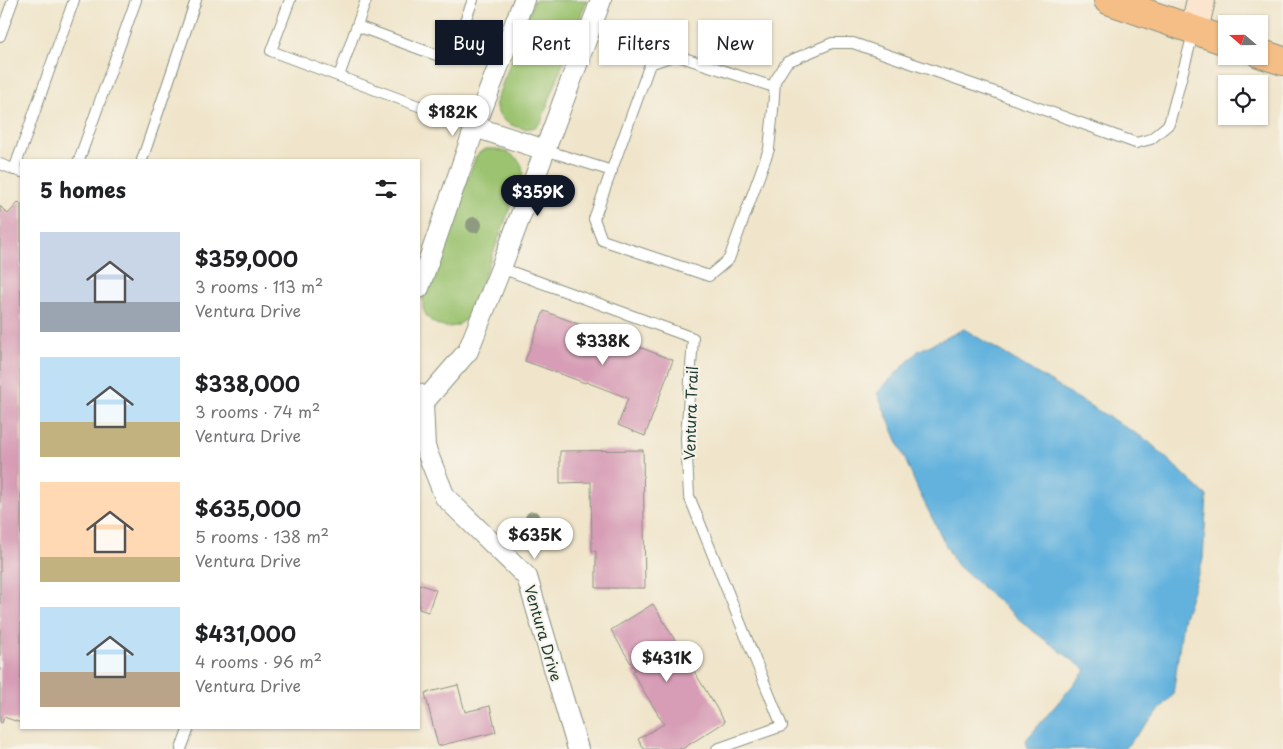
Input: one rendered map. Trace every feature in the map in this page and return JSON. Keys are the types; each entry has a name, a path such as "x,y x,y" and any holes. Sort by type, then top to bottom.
{"highway":[{"path":"1108,0 1218,38"},
{"path":"1268,56 1283,61"}],"street":[{"path":"420,285 475,127 524,0"},
{"name":"Ventura Drive","path":"578,749 527,576 445,497 425,447 421,398 468,351 601,0"},
{"path":"1194,30 1201,0"},
{"path":"475,127 545,150"}],"lane":[{"path":"0,36 13,0"},
{"path":"22,159 74,0"},
{"path":"79,159 136,0"},
{"path":"142,159 196,0"},
{"path":"290,0 272,51 475,127"},
{"path":"339,76 366,0"},
{"path":"357,26 439,56 455,47 473,0"},
{"path":"774,87 676,55 650,64 594,219 602,240 709,276 729,259 769,149 775,81 787,62 832,43 853,43 1136,143 1151,139 1168,124 1194,30"},
{"path":"545,150 612,171"},
{"path":"0,164 18,171"},
{"name":"Ventura Trail","path":"501,268 693,338 686,438 689,496 782,726 717,749"},
{"path":"181,749 189,729"}],"green space":[{"path":"534,0 587,0 579,20 526,20"},
{"path":"513,56 513,65 562,65 541,122 538,125 525,128 506,122 498,113 496,101"},
{"path":"486,149 496,149 512,155 520,161 523,174 470,314 458,325 453,327 441,326 427,317 423,307 423,298 476,156"}],"water":[{"path":"964,329 1148,441 1207,496 1203,559 1183,620 1173,695 1124,749 1028,749 1026,740 1086,670 1029,628 955,563 919,492 877,393 918,351"}],"building":[{"path":"20,203 20,723 4,717 2,723 0,722 0,206 8,214"},
{"path":"544,311 673,360 645,436 618,425 628,398 525,361"},
{"path":"643,450 645,588 596,588 596,551 592,551 591,482 560,483 560,451"},
{"path":"420,584 436,590 428,612 420,609"},
{"path":"653,604 725,722 682,749 644,749 638,739 664,724 632,672 635,670 611,630"},
{"path":"458,685 465,712 490,706 496,732 438,746 425,693"}]}
